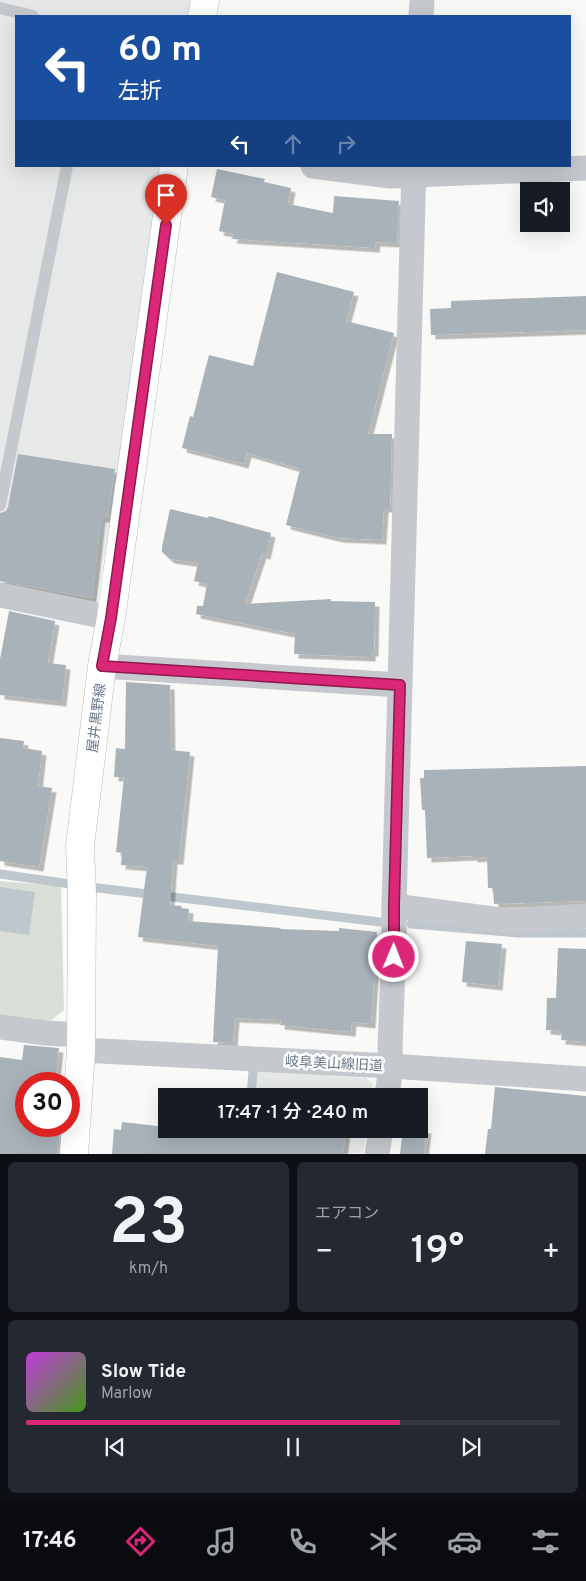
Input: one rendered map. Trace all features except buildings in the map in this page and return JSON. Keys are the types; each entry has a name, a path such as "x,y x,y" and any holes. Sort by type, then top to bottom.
{"main road":[{"path":"202,15 205,0"},
{"name":"屋井黒野線","path":"74,1154 82,1042 82,894 80,846 102,666 111,618 174,167"}],"street":[{"path":"421,15 422,0"},
{"path":"321,167 390,176 413,170 586,168"},
{"path":"388,1088 391,1066 413,170"},
{"path":"0,595 111,618"},
{"path":"102,666 400,685"},
{"path":"394,906 510,921 586,916"},
{"name":"岐阜美山線旧道","path":"0,1027 45,1033 82,1042 586,1079"},
{"path":"378,1154 380,1138"}],"lane":[{"path":"0,8 29,15"},
{"path":"0,505 67,167"}],"shaded area":[{"path":"0,0 199,0 196,15 15,15 15,167 171,167 96,604 0,585"},
{"path":"0,881 61,886 64,1010 44,1026 0,1021"},
{"path":"0,887 35,892 29,935 0,931"},
{"path":"257,1070 366,1078 373,1084 372,1088 255,1088"},
{"path":"249,1138 366,1138 363,1153 247,1154"}],"waterway":[{"path":"0,874 98,888 380,922"},
{"path":"411,924 518,933 586,933"},
{"path":"252,1088 253,1071"}],"route":[{"path":"166,225 111,618 102,666 400,685 394,957"}]}
